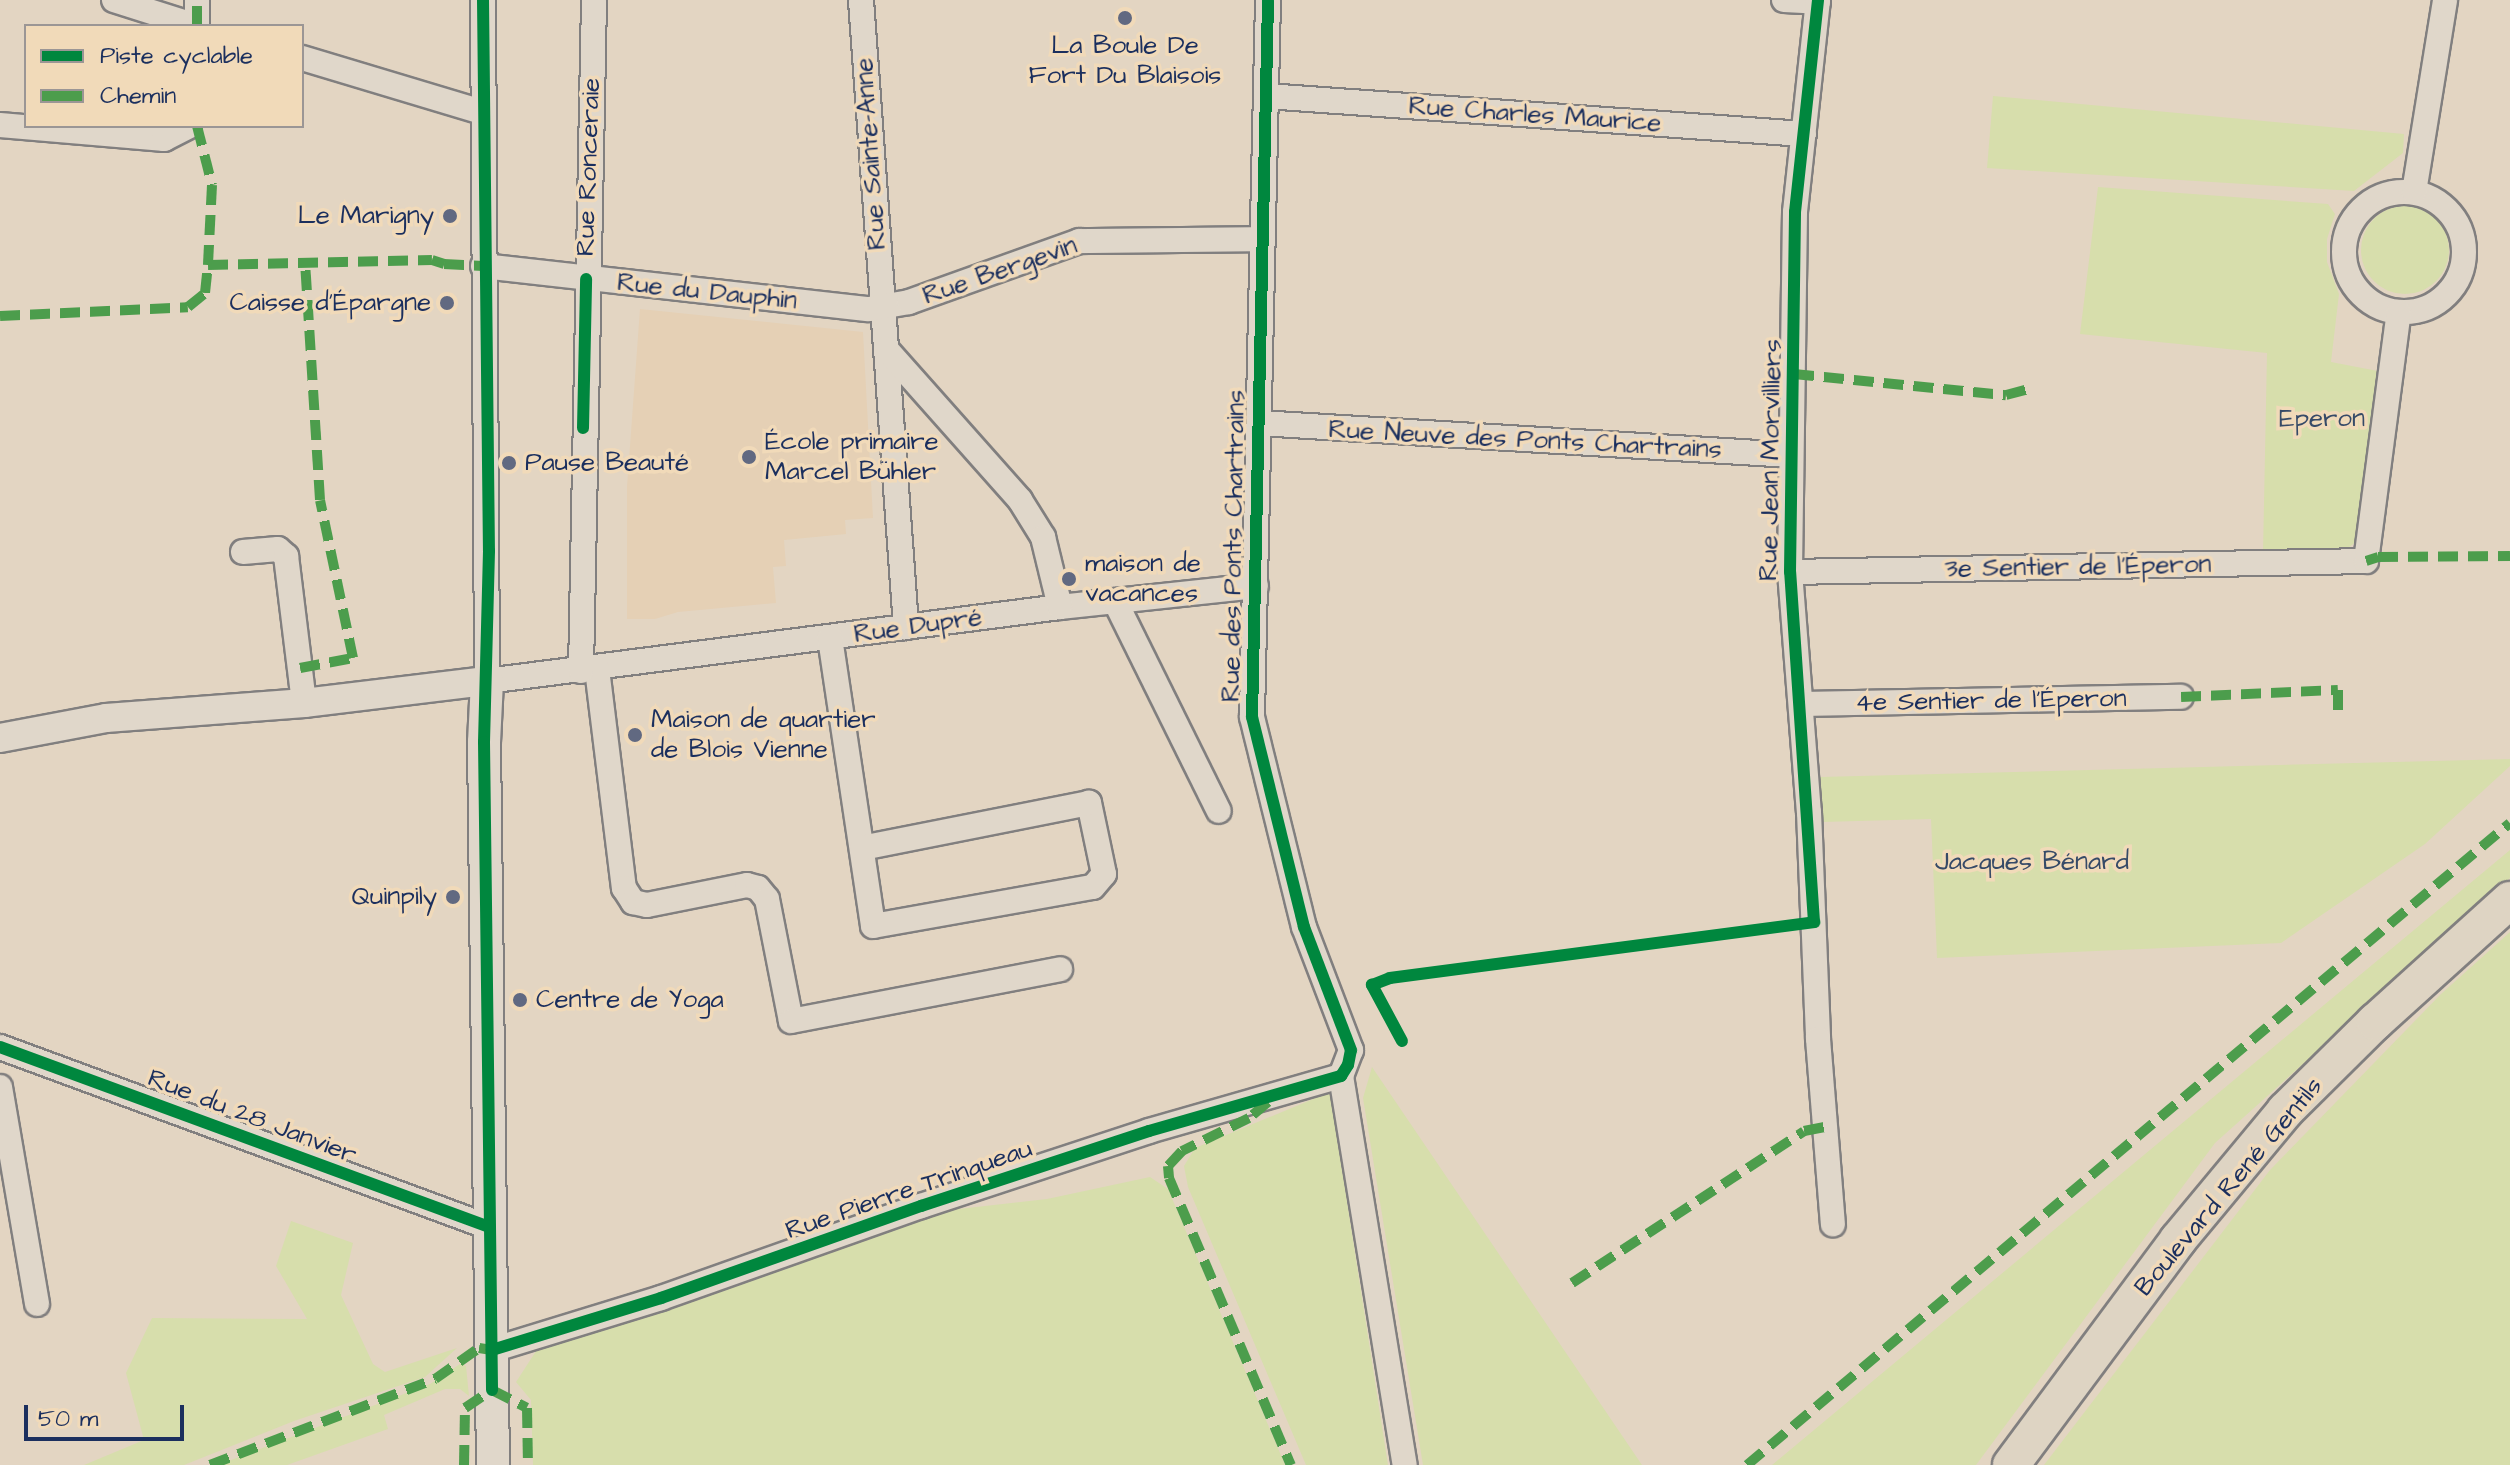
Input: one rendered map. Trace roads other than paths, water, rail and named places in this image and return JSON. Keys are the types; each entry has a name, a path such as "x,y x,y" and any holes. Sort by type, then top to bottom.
{"main road":[{"path":"487,681 484,742 493,1465"},
{"name":"Boulevard René Gentils","path":"2011,1465 2178,1240 2285,1111 2375,1022 2510,900"}],"street":[{"path":"114,0 190,24"},
{"path":"196,24 197,0"},
{"path":"0,738 106,718 304,703 487,681 489,551 483,266 483,0"},
{"name":"Rue Ronceraie","path":"594,0 586,279 589,670 624,888 633,902 647,905 747,885 758,888 767,899 791,1021 1060,969"},
{"name":"Rue Sainte-Anne","path":"861,0 906,627"},
{"name":"Rue des Ponts Chartrains","path":"1268,0 1252,717 1304,927 1351,1050 1341,1076 1405,1465"},
{"path":"1784,0 1818,1"},
{"path":"2414,192 2445,0"},
{"name":"Rue Jean Morvilliers","path":"1818,1 1795,212 1790,572 1801,704 1818,1039 1833,1224"},
{"path":"304,59 482,112"},
{"name":"Rue Charles Maurice","path":"1266,96 1804,134"},
{"path":"0,125 24,127"},
{"path":"35,128 164,139 185,128"},
{"path":"2414,192 2434,199 2450,212 2460,230 2465,250 2462,270 2453,288 2428,307 2399,312 2379,307 2363,296 2350,281 2344,262 2344,242 2350,223 2362,207 2386,194 2414,192"},
{"name":"Rue Bergevin","path":"883,307 909,302 1079,241 1262,239"},
{"name":"Rue du Dauphin","path":"483,266 852,307 883,307"},
{"name":"3e Sentier de l'Éperon","path":"1790,572 2366,561 2399,312"},
{"path":"886,349 1020,500 1043,537 1060,607"},
{"name":"Rue Neuve des Ponts Chartrains","path":"1259,423 1791,455"},
{"path":"243,552 278,549 286,556 304,703"},
{"name":"Rue Dupré","path":"487,681 1060,607 1256,586"},
{"path":"1115,601 1219,811"},
{"path":"830,638 873,926 1093,887 1104,874 1089,803 862,848"},
{"name":"4e Sentier de l'Éperon","path":"1801,704 2181,697"},
{"name":"Rue du 28 Janvier","path":"0,1047 489,1227"},
{"name":"Rue Pierre Trinqueau","path":"492,1350 661,1298 921,1206 1135,1136 1341,1076"},
{"path":"0,1087 37,1304"}],"place":[{"name":"La Boule De Fort Du Blaisois","path":"1125,18"},
{"name":"Le Marigny","path":"450,216"},
{"name":"Caisse d'Épargne","path":"447,303"},
{"name":"École primaire Marcel Bühler","path":"749,457"},
{"name":"Pause Beauté","path":"509,463"},
{"name":"maison de vacances","path":"1069,579"},
{"name":"Maison de quartier de Blois Vienne","path":"635,735"},
{"name":"Quinpily","path":"453,897"},
{"name":"Centre de Yoga","path":"520,1000"}],"park label":[{"name":"Eperon","path":"2322,419"},
{"name":"Jacques Bénard","path":"2032,862"}]}
